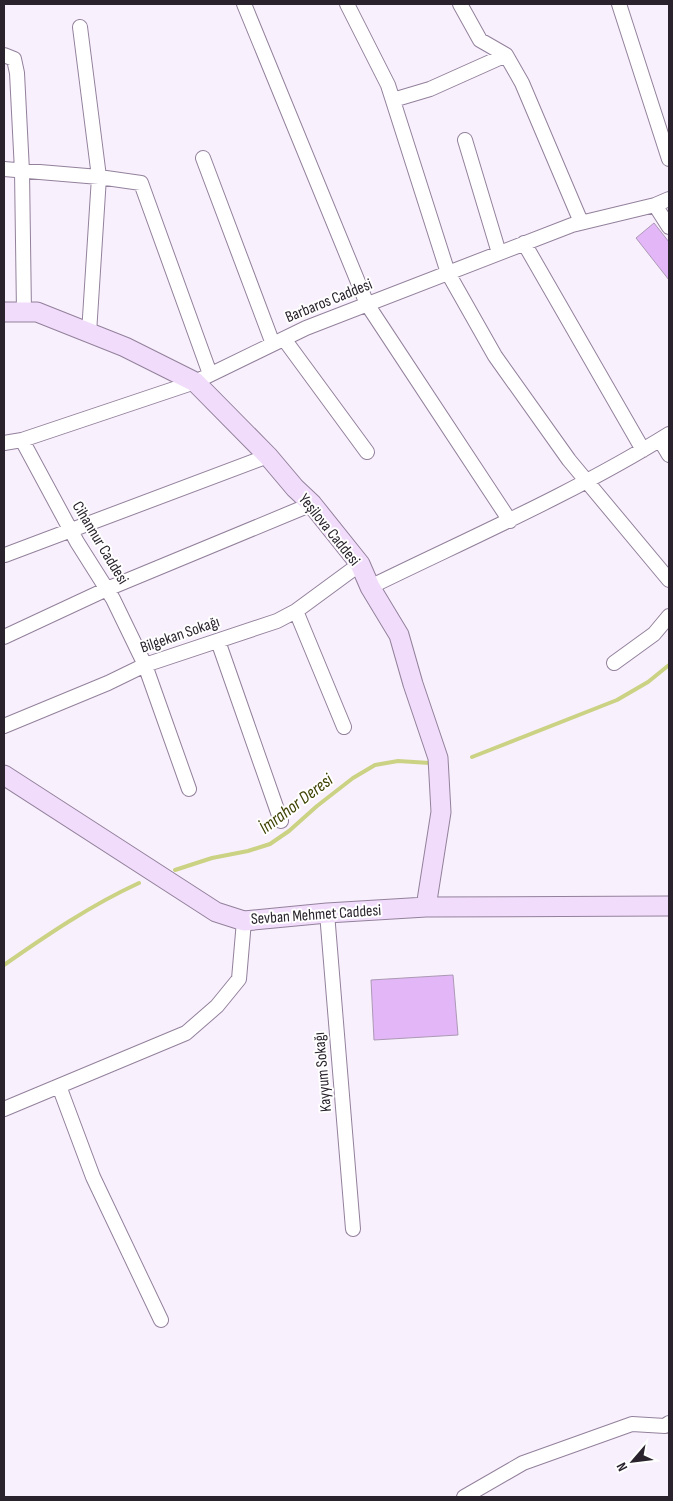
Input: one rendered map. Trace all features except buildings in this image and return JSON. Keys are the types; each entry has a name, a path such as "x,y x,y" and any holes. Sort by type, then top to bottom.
{"street":[{"path":"347,4 388,85 448,273 495,356 569,460 669,580"},
{"path":"460,4 480,40 506,55 522,83 581,222"},
{"path":"619,4 669,159"},
{"path":"248,5 367,304 510,520"},
{"path":"80,27 99,177 89,333"},
{"path":"4,55 14,59 17,73 22,171 24,312"},
{"path":"393,100 430,89 506,55"},
{"path":"465,140 499,253"},
{"path":"203,158 278,341 368,452"},
{"path":"4,170 99,177 142,183 202,378"},
{"name":"Barbaros Caddesi","path":"4,443 22,440 202,378 306,328 581,222 669,199"},
{"path":"655,204 669,227"},
{"path":"524,243 643,450"},
{"name":"Yeşilova Caddesi","path":"4,312 37,312 202,378 295,488 312,504 360,564 370,587 399,635 438,758 441,812 426,907"},
{"path":"370,587 530,511 664,437 669,455"},
{"name":"Cihannur Caddesi","path":"22,440 70,530 107,590 144,665 189,789"},
{"path":"5,555 268,456"},
{"path":"4,637 107,590 312,504"},
{"name":"Bilgekan Sokağı","path":"4,726 108,683 144,665 277,621 296,611 360,564"},
{"path":"296,611 344,727"},
{"path":"614,663 654,634 669,616"},
{"path":"218,640 281,821"},
{"name":"Sevban Mehmet Caddesi","path":"4,775 216,912 244,921 327,913 426,907 669,906"},
{"name":"Kayyum Sokağı","path":"327,913 353,1229"},
{"path":"4,1109 186,1033 217,1006 238,979 244,921"},
{"path":"58,1086 93,1177 161,1320"},
{"path":"464,1497 523,1462 632,1424 668,1426"}],"waterway":[{"name":"İmrahor Deresi","path":"472,757 617,700 648,682 669,665"},
{"name":"İmrahor Deresi","path":"175,870 212,858 248,851 270,844 289,831 353,778 375,765 398,761 430,763"},
{"name":"İmrahor Deresi","path":"4,965 87,911 139,883"}]}
